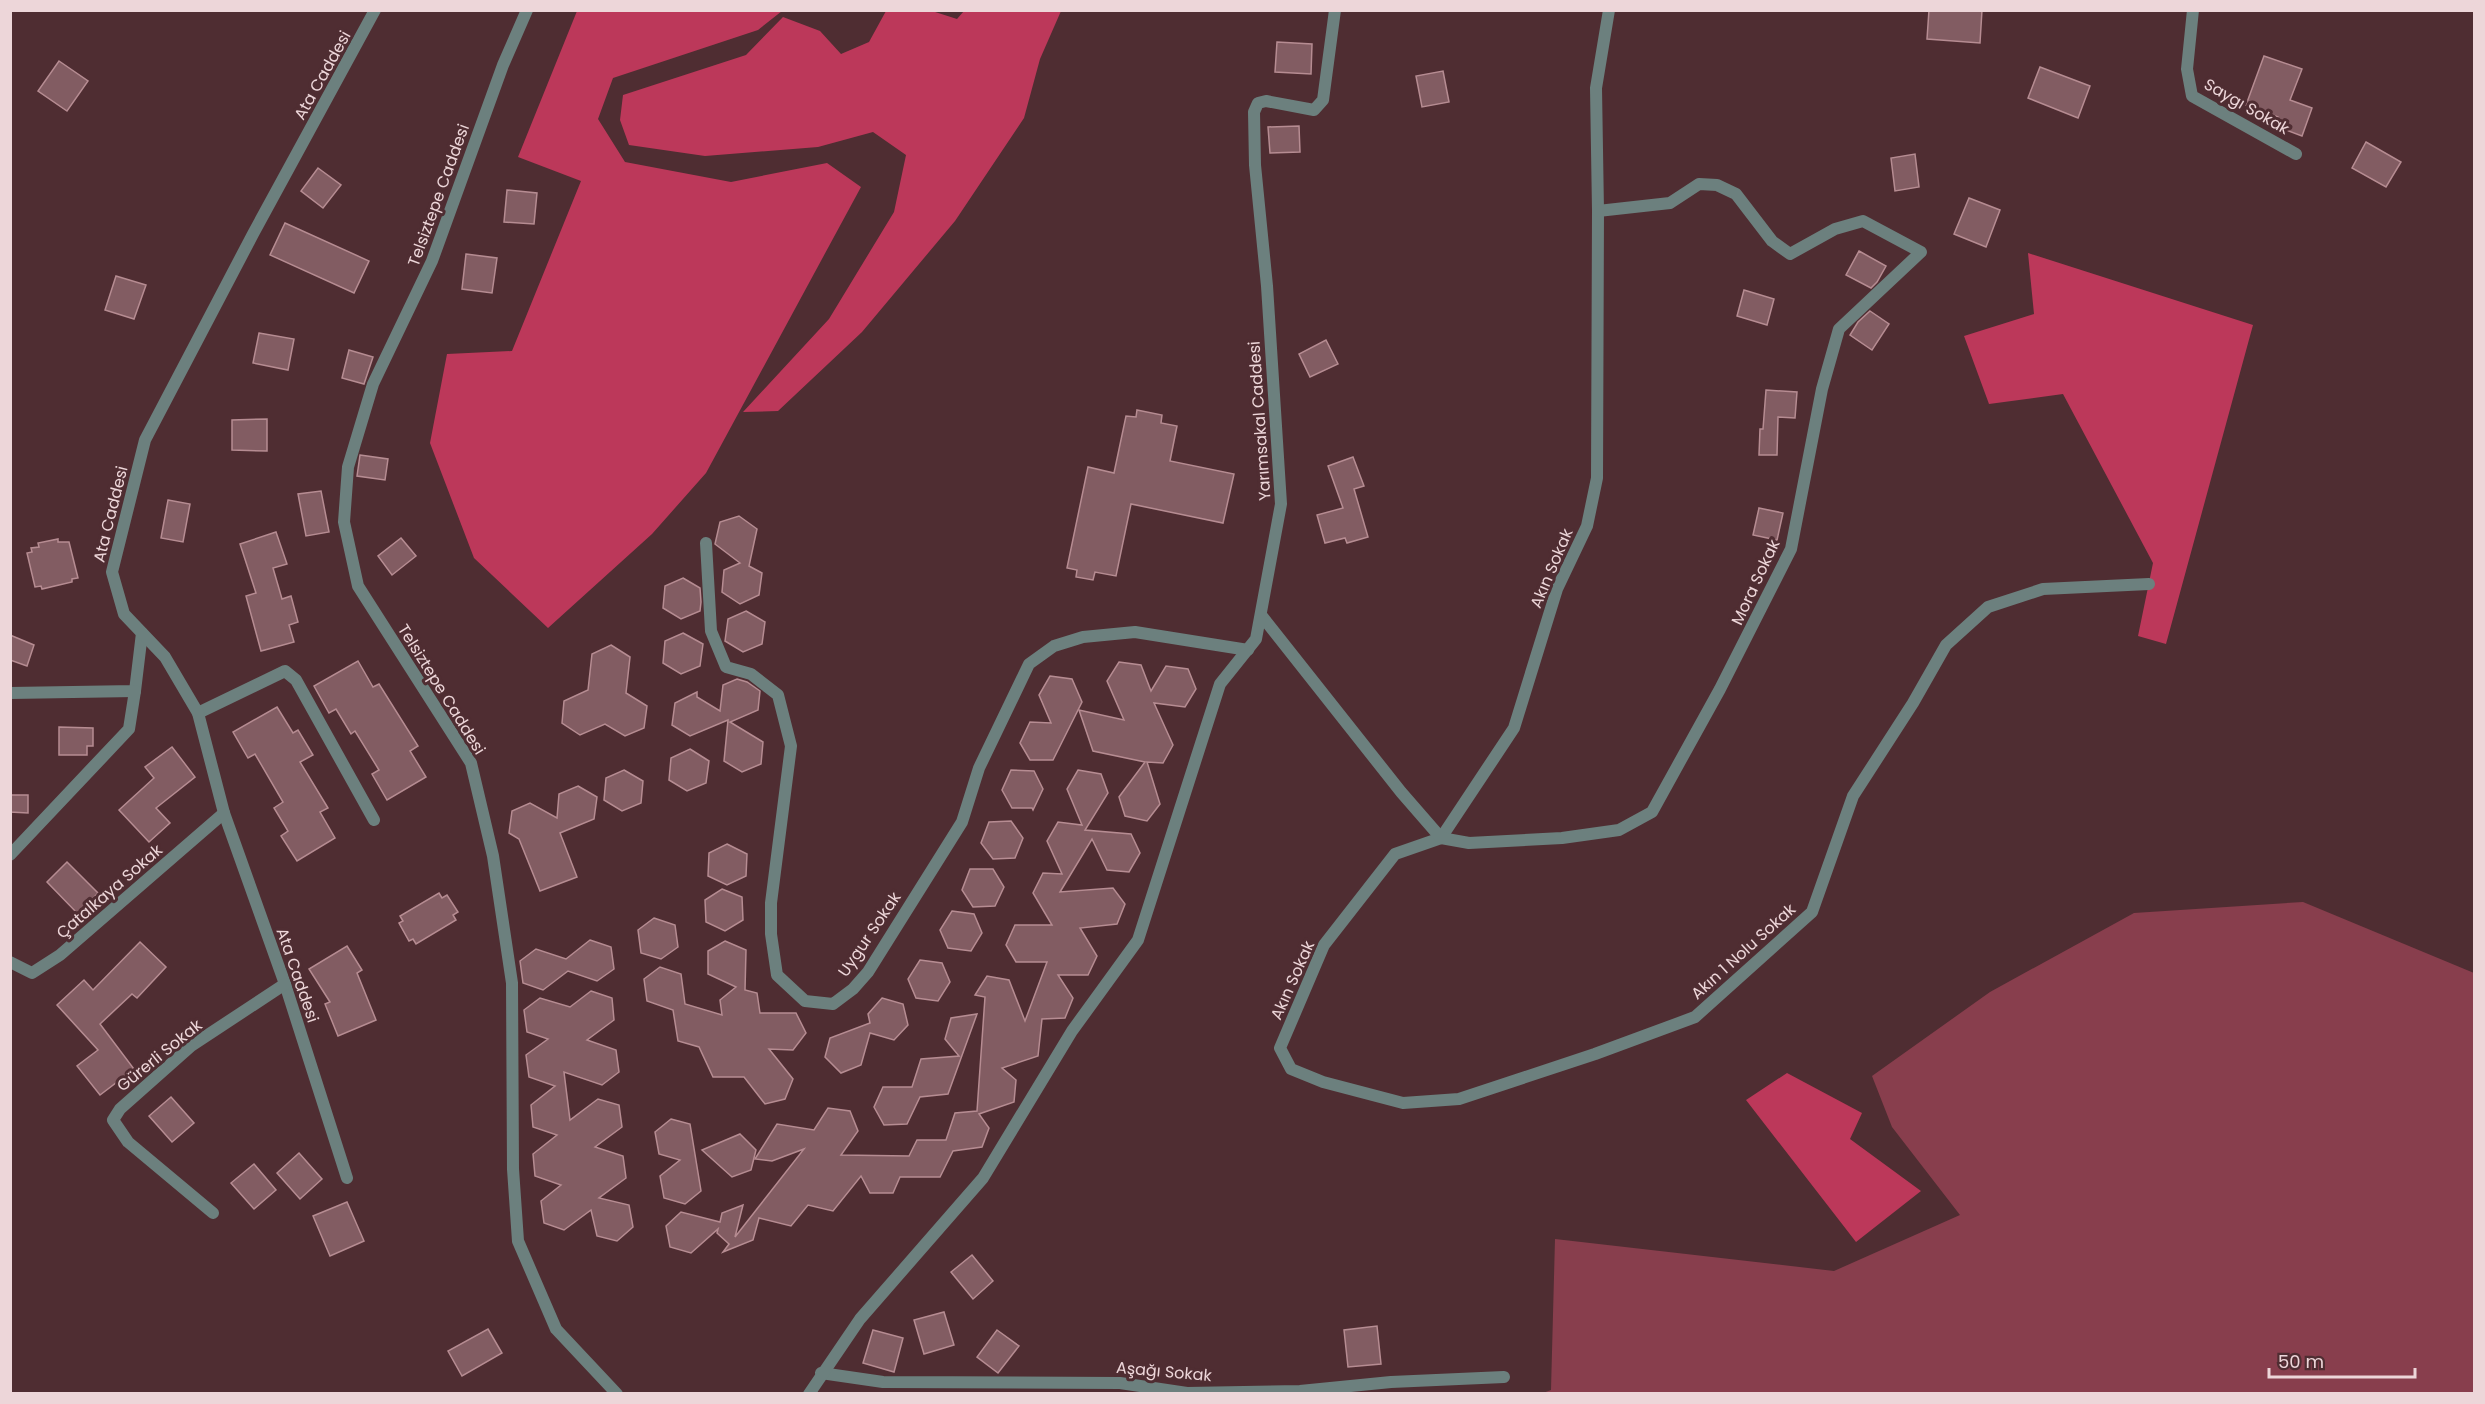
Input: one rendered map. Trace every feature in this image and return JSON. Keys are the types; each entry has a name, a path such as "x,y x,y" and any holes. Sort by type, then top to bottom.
{"street":[{"name":"Ata Caddesi","path":"347,1178 285,984 224,813 198,712 165,657 124,615 112,572 145,440 253,234 375,10"},
{"name":"Telsiztepe Caddesi","path":"528,10 503,65 432,261 373,384 348,467 344,522 358,586 471,763 493,856 512,983 513,1169 518,1241 556,1329 617,1394"},
{"name":"Yarımsakal Caddesi","path":"821,1373 860,1320 983,1178 1072,1031 1138,940 1221,684 1256,639 1281,504 1267,286 1255,165 1254,112 1258,103 1266,101 1314,110 1323,100 1335,10"},
{"name":"Akın Sokak","path":"1280,1048 1324,945 1395,854 1441,838 1514,728 1557,589 1587,526 1597,478 1596,88 1609,10"},
{"name":"Saygı Sokak","path":"2193,10 2187,69 2192,96 2296,154"},
{"name":"Mora Sokak","path":"1441,838 1469,843 1607,832 1619,830 1652,812 1720,689 1791,549 1822,389 1839,329 1921,252 1863,222 1835,229 1790,254 1772,241 1736,194 1717,185 1699,184 1670,203 1598,211"},
{"name":"Uygur Sokak","path":"706,543 711,631 726,667 751,674 778,695 791,746 771,903 771,934 777,975 805,1001 833,1004 853,989 868,972 962,822 979,768 1029,664 1054,646 1083,637 1135,632 1248,651"},
{"name":"Akın 1 Nolu Sokak","path":"1280,1048 1291,1070 1323,1082 1402,1103 1459,1099 1595,1054 1695,1017 1812,912 1853,796 1913,703 1946,645 1988,607 2043,589 2149,584"},
{"path":"1261,615 1401,792 1441,838"},
{"path":"10,855 129,729 142,633"},
{"path":"198,712 285,671 296,680 374,820"},
{"path":"10,693 135,691"},
{"name":"Çatalkaya Sokak","path":"10,962 32,973 60,955 224,813"},
{"name":"Gürerli Sokak","path":"213,1213 129,1142 113,1120 120,1108 191,1046 285,984"},
{"path":"809,1394 821,1373"},
{"name":"Aşağı Sokak","path":"821,1373 883,1382 1120,1383 1187,1393 1300,1391 1391,1382 1504,1377"}],"shaded area":[{"path":"577,11 782,11 758,30 613,78 598,119 625,162 731,182 827,163 861,187 706,473 652,534 548,628 474,558 430,443 447,354 512,351 581,181 518,157"},
{"path":"886,11 932,11 957,19 964,11 1061,11 1040,59 1024,118 955,221 862,332 778,411 743,412 829,319 894,212 906,155 873,132 818,147 705,156 629,145 620,120 623,95 746,55 783,17 820,31 841,54 869,42"},
{"path":"2028,253 2253,325 2166,644 2138,636 2153,563 2063,394 1989,404 1964,336 2034,314"},
{"path":"2303,902 2474,973 2474,1393 1543,1393 1551,1390 1555,1239 1834,1271 1960,1215 1892,1127 1872,1076 1990,992 2134,913"},
{"path":"1787,1073 1862,1113 1850,1139 1921,1191 1856,1242 1746,1100"}],"building":[{"path":"1929,10 1982,10 1980,43 1927,39"},
{"path":"1277,42 1312,44 1311,74 1275,72"},
{"path":"2264,56 2302,69 2290,100 2312,108 2302,136 2275,126 2278,117 2246,105"},
{"path":"59,61 88,81 67,111 38,91"},
{"path":"2040,67 2090,86 2078,118 2028,98"},
{"path":"1443,71 1449,102 1422,107 1416,76"},
{"path":"1299,126 1300,152 1270,153 1268,127"},
{"path":"2366,142 2401,162 2386,187 2352,168"},
{"path":"1915,154 1919,187 1895,191 1891,158"},
{"path":"318,168 341,185 323,208 301,191"},
{"path":"507,190 537,193 534,224 504,222"},
{"path":"1969,198 2000,210 1986,247 1954,234"},
{"path":"285,223 369,261 354,293 270,255"},
{"path":"1859,251 1886,266 1871,288 1846,275"},
{"path":"466,254 497,258 492,293 462,289"},
{"path":"116,276 146,285 134,319 105,310"},
{"path":"1744,290 1774,299 1767,325 1737,316"},
{"path":"1870,311 1889,324 1872,350 1850,335 1858,322"},
{"path":"259,333 294,339 288,370 253,363"},
{"path":"1326,340 1338,364 1310,377 1299,354"},
{"path":"349,350 373,357 364,384 342,378"},
{"path":"1766,390 1797,392 1795,418 1778,417 1777,455 1759,455"},
{"path":"1137,410 1162,415 1161,423 1177,426 1170,461 1234,474 1223,523 1131,504 1116,576 1095,572 1093,580 1076,577 1077,570 1067,568 1088,467 1114,473 1126,416 1136,417"},
{"path":"267,419 267,451 232,450 232,420"},
{"path":"360,455 388,459 385,480 357,476"},
{"path":"1353,457 1364,486 1354,489 1368,537 1347,543 1345,538 1325,543 1317,515 1343,508 1328,466"},
{"path":"321,491 329,532 306,536 298,494"},
{"path":"168,500 190,504 183,542 161,538"},
{"path":"1759,508 1783,513 1777,540 1753,535"},
{"path":"739,516 757,529 749,566 762,573 759,595 740,604 722,592 724,570 740,563 715,544 720,522"},
{"path":"276,532 287,564 273,568 282,599 291,596 298,622 289,625 294,642 261,651 246,596 256,593 240,544"},
{"path":"401,538 416,556 392,575 378,556"},
{"path":"58,539 58,542 69,542 78,578 72,579 72,582 42,589 41,586 35,587 27,553 32,552 31,548 39,547 38,543"},
{"path":"683,578 700,588 701,602 700,611 681,619 663,608 665,586"},
{"path":"746,611 765,622 762,644 743,652 725,641 728,619"},
{"path":"683,633 703,644 700,666 681,674 663,663 665,641"},
{"path":"10,635 34,645 27,666 10,660"},
{"path":"611,645 630,657 626,693 647,706 644,728 625,736 605,724 580,735 562,723 564,701 588,690 592,654"},
{"path":"358,661 373,687 379,684 418,746 410,751 426,777 387,800 372,774 379,770 355,731 351,734 336,709 329,713 314,686"},
{"path":"1119,662 1141,665 1151,691 1166,666 1188,669 1196,689 1185,707 1154,703 1173,745 1163,763 1147,762 1160,804 1147,821 1125,816 1119,797 1145,762 1093,751 1079,710 1124,720 1107,681"},
{"path":"1050,676 1072,679 1082,702 1053,760 1030,760 1020,743 1030,722 1051,723 1039,695"},
{"path":"737,679 747,682 760,691 758,710 730,722 763,742 761,764 742,772 724,761 728,720 690,736 672,725 675,703 697,692 697,697 720,711 723,685"},
{"path":"277,707 293,733 298,730 313,755 300,762 328,808 320,812 335,838 297,861 281,836 288,831 274,808 283,802 255,754 248,758 233,732"},
{"path":"59,727 93,728 93,746 87,746 87,755 59,755"},
{"path":"172,747 195,777 156,808 170,823 149,842 119,810 154,778 145,767"},
{"path":"690,749 709,761 706,783 687,791 669,780 671,758"},
{"path":"624,770 643,781 641,803 622,811 604,800 606,778"},
{"path":"1011,770 1034,771 1043,789 1033,810 1032,808 1012,808 1002,790"},
{"path":"1078,770 1101,774 1108,793 1085,830 1131,834 1140,853 1129,872 1107,870 1092,839 1060,892 1113,888 1125,904 1117,924 1080,928 1097,956 1088,975 1058,975 1073,998 1065,1018 1042,1019 1038,1056 1002,1068 1016,1080 1014,1102 979,1114 989,1128 982,1147 953,1151 940,1177 900,1177 893,1193 870,1193 861,1176 833,1211 808,1205 791,1226 759,1218 753,1240 723,1252 729,1244 717,1233 718,1229 691,1253 670,1247 666,1226 681,1212 720,1222 722,1213 743,1205 735,1237 804,1149 772,1161 755,1159 777,1124 814,1130 828,1108 850,1111 858,1131 841,1155 909,1156 917,1140 946,1140 955,1113 977,1111 985,997 975,995 987,976 1009,980 1025,1021 1047,962 1016,962 1006,945 1015,925 1052,925 1033,893 1043,873 1062,874 1047,841 1058,822 1082,825 1067,789"},
{"path":"578,786 597,797 594,819 560,833 577,877 540,891 519,839 509,833 512,811 530,803 557,818 559,794"},
{"path":"10,795 28,795 28,813 10,812"},
{"path":"1011,821 1023,838 1015,858 993,859 981,843 989,822"},
{"path":"727,844 747,854 746,876 727,885 708,876 709,853"},
{"path":"67,862 98,893 78,914 47,882"},
{"path":"970,869 993,869 1004,887 995,906 973,907 962,890"},
{"path":"722,889 742,897 743,920 725,931 706,922 705,900"},
{"path":"439,893 442,898 447,895 458,912 453,915 456,920 416,944 413,939 409,941 399,923 403,921 400,916"},
{"path":"952,911 974,914 982,933 971,951 948,948 940,930"},
{"path":"654,918 675,925 678,947 661,959 641,953 638,930"},
{"path":"590,940 611,947 614,969 597,981 568,971 543,990 523,983 520,961 536,949 566,959"},
{"path":"725,941 746,950 745,990 757,993 760,1013 796,1013 806,1033 793,1050 769,1049 793,1079 785,1099 765,1104 744,1077 713,1077 699,1047 678,1041 673,1010 647,1001 644,979 660,967 681,974 685,1004 722,1015 720,1000 736,987 708,974 708,951"},
{"path":"140,942 166,967 137,998 132,994 100,1024 134,1069 100,1095 77,1066 98,1050 57,1005 84,980 93,990"},
{"path":"347,946 362,970 357,973 376,1020 338,1036 325,1004 330,1002 309,969"},
{"path":"920,960 942,963 950,982 938,1001 916,998 908,979"},
{"path":"591,991 612,998 614,1020 587,1040 616,1050 619,1072 602,1085 564,1072 570,1120 598,1099 619,1105 622,1127 595,1147 623,1156 626,1178 599,1198 629,1205 633,1227 617,1241 597,1236 591,1210 564,1230 544,1223 541,1201 561,1185 535,1176 533,1154 557,1135 533,1127 531,1105 555,1086 529,1077 526,1055 548,1039 527,1032 524,1010 540,998 570,1007"},
{"path":"882,998 903,1004 908,1025 894,1040 870,1033 861,1065 841,1073 825,1057 830,1038 870,1023 868,1014"},
{"path":"977,1014 948,1094 920,1097 907,1124 884,1125 874,1107 883,1087 912,1087 921,1059 959,1056 945,1039 951,1018"},
{"path":"171,1097 194,1123 172,1142 149,1116"},
{"path":"671,1119 690,1124 701,1191 685,1204 664,1198 660,1176 680,1160 659,1154 655,1132"},
{"path":"740,1134 756,1150 751,1170 732,1177 702,1150"},
{"path":"299,1153 322,1179 300,1199 277,1173"},
{"path":"254,1164 276,1190 254,1209 231,1183"},
{"path":"347,1202 364,1241 330,1256 313,1216"},
{"path":"972,1255 993,1281 973,1299 951,1272"},
{"path":"944,1312 954,1345 924,1354 914,1320"},
{"path":"1377,1326 1381,1364 1348,1367 1344,1330"},
{"path":"488,1329 502,1353 462,1376 448,1351"},
{"path":"873,1330 903,1338 894,1372 863,1363"},
{"path":"997,1330 1019,1346 998,1373 977,1357"}]}
